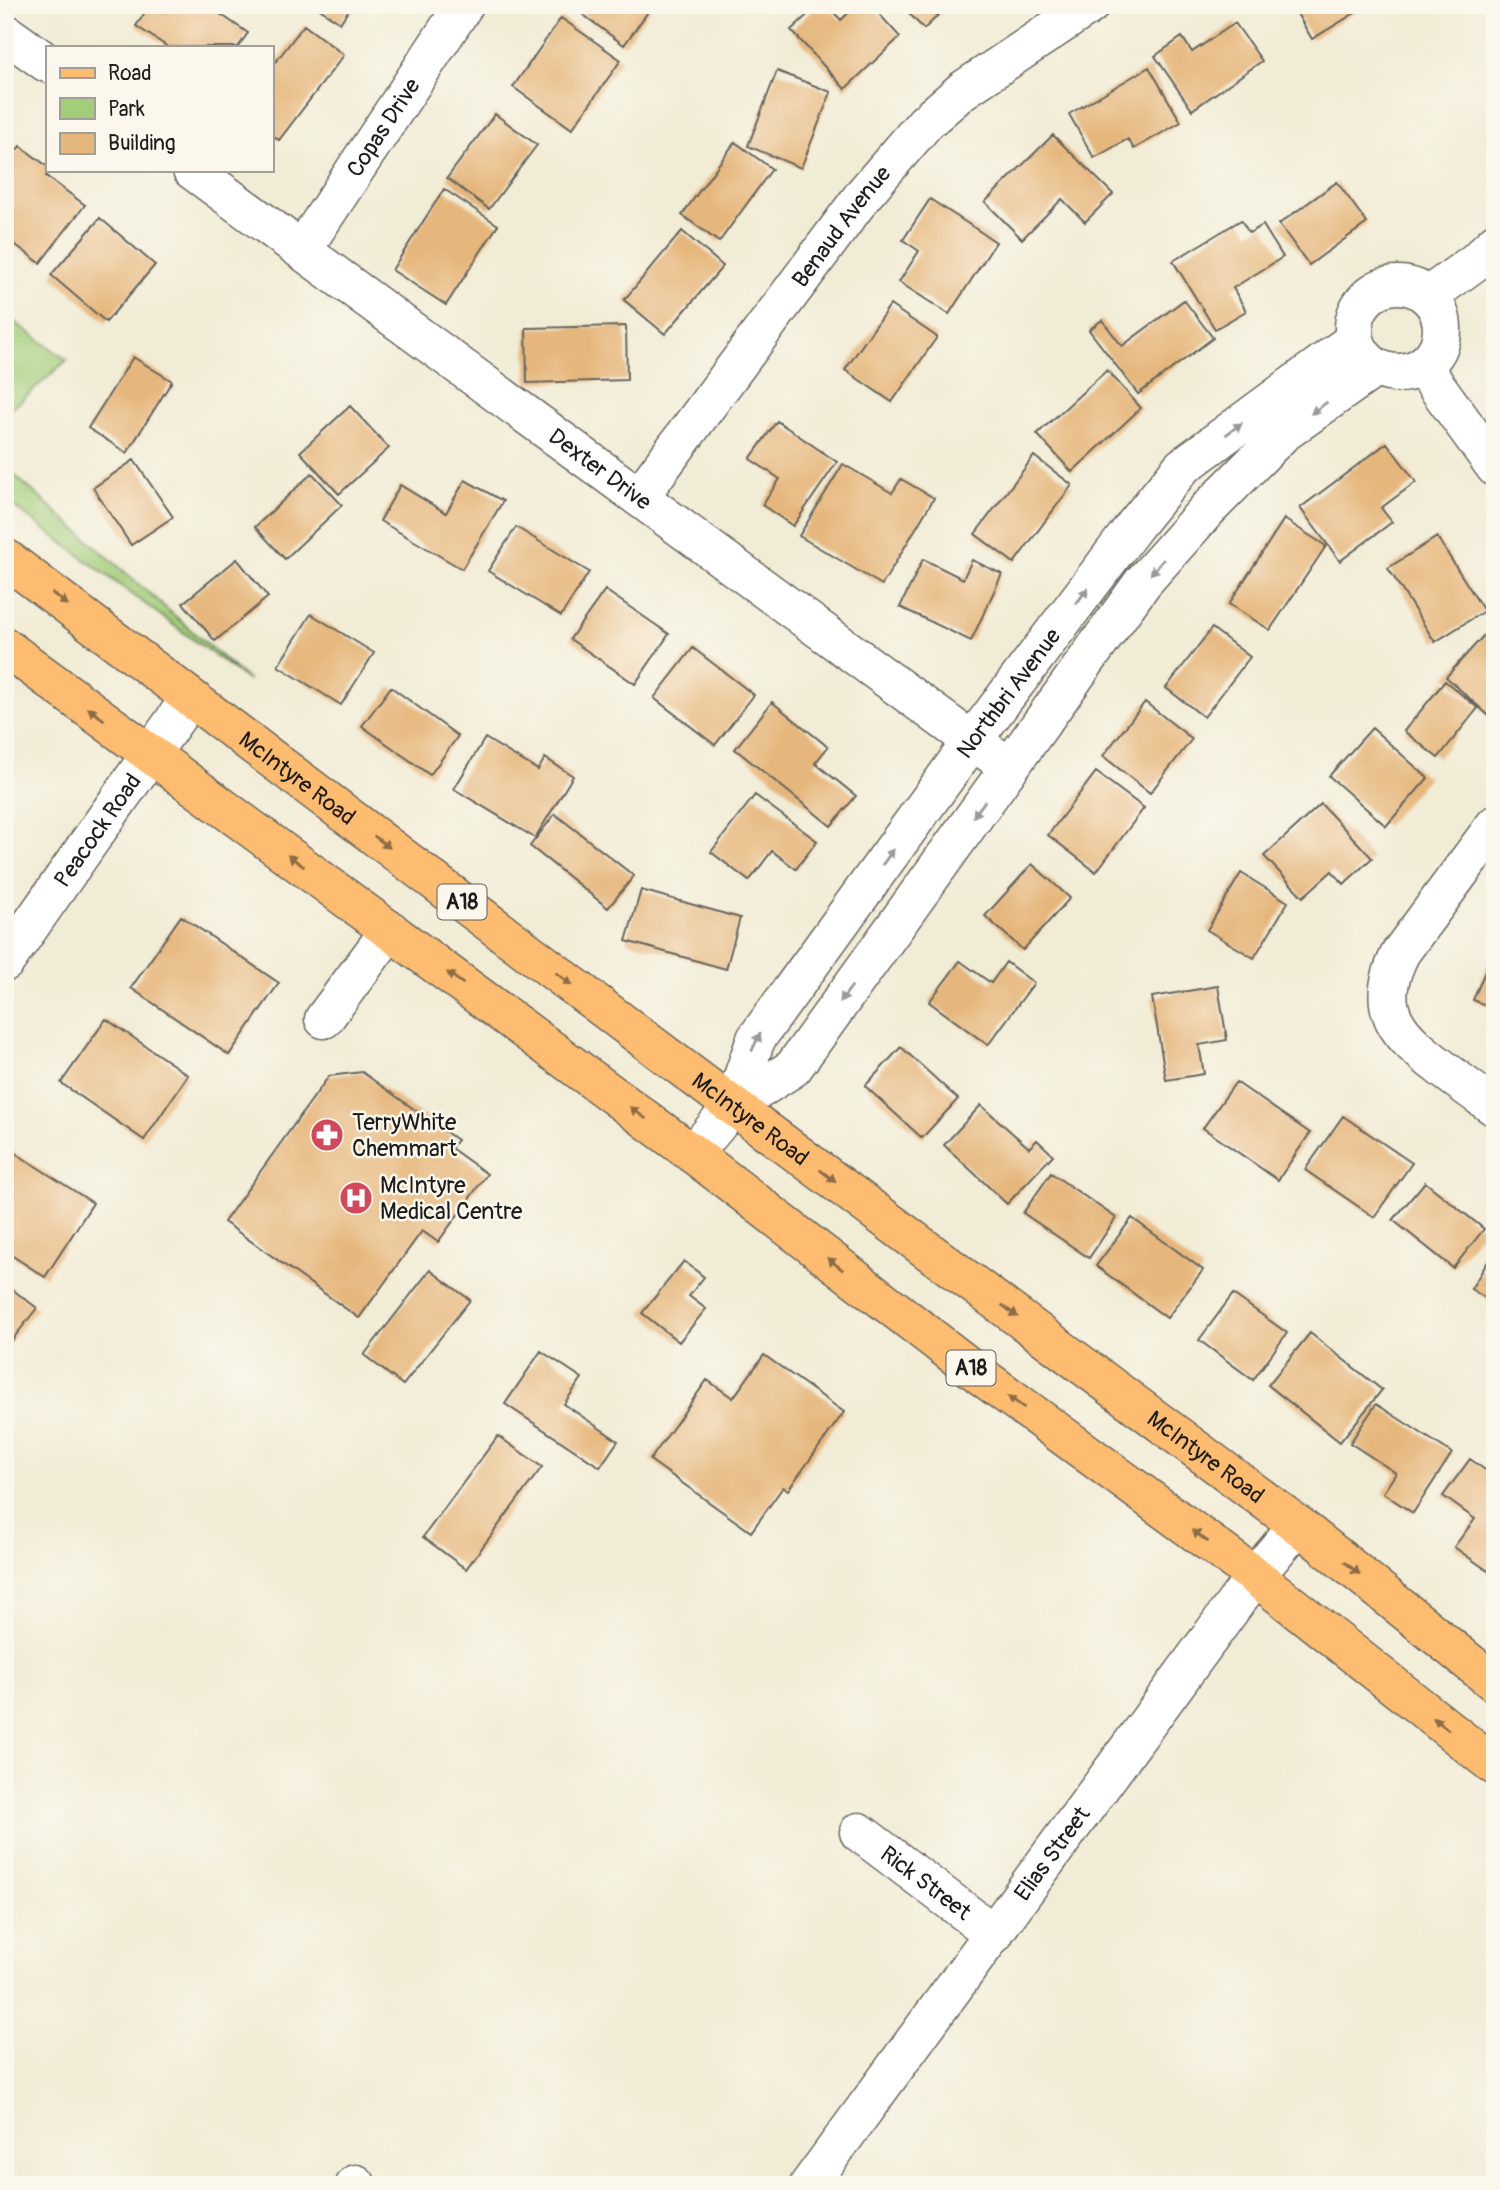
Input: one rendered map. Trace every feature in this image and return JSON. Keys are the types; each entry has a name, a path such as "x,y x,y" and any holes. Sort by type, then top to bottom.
{"main road":[{"name":"McIntyre Road","path":"5,558 733,1106 1298,1525 1495,1683"},
{"name":"A18","path":"5,647 693,1154 984,1378 1255,1576 1495,1766"}],"street":[{"name":"Copas Drive","path":"302,250 464,5"},
{"name":"Benaud Avenue","path":"639,497 864,194 918,131 963,90 1090,5"},
{"path":"5,33 46,62"},
{"name":"Dexter Drive","path":"195,172 972,741 1009,765"},
{"path":"1434,307 1495,243"},
{"path":"1434,307 1495,279"},
{"path":"1402,285 1416,289 1434,307 1443,332 1433,357 1422,366 1411,372 1386,373 1364,354 1353,325 1364,300 1375,291 1402,285"},
{"name":"Northbri Avenue","path":"733,1106 756,1039 972,741 1182,467 1364,354"},
{"name":"Northbri Avenue","path":"693,1154 733,1106 793,1068 1143,582 1207,510 1364,354"},
{"path":"1422,366 1495,467"},
{"name":"Peacock Road","path":"5,961 190,698"},
{"path":"1495,825 1401,952 1391,971 1388,992 1395,1024 1409,1042 1495,1107"},
{"path":"324,1019 390,930"},
{"name":"Elias Street","path":"809,2185 1255,1576 1298,1525"},
{"name":"Rick Street","path":"859,1832 994,1934"}],"green space":[{"path":"5,315 67,360 5,415"},
{"path":"5,467 249,681 5,500"}],"building":[{"path":"150,5 207,5 248,33 239,46 166,46 136,26"},
{"path":"314,5 352,5 340,23"},
{"path":"570,5 653,5 624,45"},
{"path":"818,5 827,5 841,20 857,5 871,5 900,37 845,89 791,30"},
{"path":"901,5 949,5 924,29"},
{"path":"1292,5 1368,5 1312,39"},
{"path":"561,18 621,60 572,129 513,87"},
{"path":"1235,23 1262,61 1192,110 1155,56 1182,37 1192,52"},
{"path":"304,25 344,55 279,140 273,136 273,65"},
{"path":"1149,67 1181,122 1134,149 1128,139 1094,158 1069,114"},
{"path":"777,71 831,92 801,168 748,146"},
{"path":"495,114 537,145 489,209 447,178"},
{"path":"1053,135 1113,194 1085,222 1062,199 1022,239 985,202"},
{"path":"735,142 772,169 719,242 682,215"},
{"path":"20,146 46,165 46,172 49,172 46,176 85,205 40,263 5,237 5,165"},
{"path":"1337,182 1367,223 1309,265 1279,224"},
{"path":"444,189 498,225 446,305 392,270"},
{"path":"930,199 996,242 949,314 899,282 919,251 903,240"},
{"path":"100,218 155,265 106,322 51,275"},
{"path":"1241,220 1249,233 1263,225 1283,257 1233,288 1246,311 1215,329 1173,261"},
{"path":"682,231 723,266 665,334 624,300"},
{"path":"1184,300 1213,338 1138,394 1089,330 1102,320 1122,346"},
{"path":"890,305 937,337 892,402 845,370"},
{"path":"626,326 627,380 527,383 526,328"},
{"path":"133,357 172,381 127,453 88,428"},
{"path":"1107,370 1141,408 1072,472 1037,434"},
{"path":"350,406 389,448 339,494 300,452"},
{"path":"777,421 837,462 793,526 762,505 780,479 750,459"},
{"path":"1387,443 1416,482 1381,508 1392,522 1340,561 1300,508"},
{"path":"1034,456 1072,485 1014,563 975,534"},
{"path":"134,460 173,517 131,545 93,488"},
{"path":"843,464 892,493 901,479 934,498 882,585 799,536"},
{"path":"312,473 342,505 285,559 255,527"},
{"path":"465,480 503,501 462,569 380,521 400,485 446,513"},
{"path":"1284,519 1326,546 1270,630 1229,604"},
{"path":"516,527 589,572 561,616 488,571"},
{"path":"1437,537 1484,611 1435,642 1388,568"},
{"path":"237,559 268,597 215,641 183,603"},
{"path":"923,559 963,579 972,560 1002,574 971,641 900,607"},
{"path":"605,590 669,634 635,684 570,639"},
{"path":"311,614 374,653 341,705 278,666"},
{"path":"1212,628 1250,657 1204,717 1166,688"},
{"path":"1485,634 1495,643 1495,710 1489,716 1446,677"},
{"path":"693,648 754,695 715,745 654,698"},
{"path":"1445,681 1478,708 1438,758 1404,731"},
{"path":"391,687 458,736 430,775 362,726"},
{"path":"772,702 828,747 815,763 856,796 831,826 735,749"},
{"path":"1145,702 1192,739 1150,793 1103,756"},
{"path":"1372,728 1428,778 1386,826 1329,776"},
{"path":"485,738 538,770 545,758 573,776 535,838 454,789"},
{"path":"1096,772 1144,808 1096,872 1048,835"},
{"path":"755,795 817,841 796,869 772,851 749,881 711,852"},
{"path":"1321,804 1372,858 1344,884 1332,871 1303,897 1264,856"},
{"path":"555,814 634,876 608,908 530,846"},
{"path":"1032,864 1070,898 1023,950 985,916"},
{"path":"1241,873 1288,902 1254,958 1207,930"},
{"path":"641,890 740,918 726,969 626,941"},
{"path":"181,916 279,983 229,1055 131,988"},
{"path":"1495,948 1495,1009 1473,1000"},
{"path":"960,961 991,983 1006,962 1034,983 988,1045 929,1002"},
{"path":"1218,986 1227,1040 1199,1045 1204,1074 1166,1080 1152,997"},
{"path":"106,1019 188,1075 144,1140 61,1083"},
{"path":"901,1047 958,1099 922,1138 865,1086"},
{"name":"McIntyre Medical Centre","path":"362,1072 457,1140 451,1148 487,1174 438,1242 422,1231 359,1318 224,1222 329,1076"},
{"path":"1236,1082 1310,1133 1278,1180 1203,1128"},
{"path":"981,1105 1029,1148 1037,1140 1053,1155 1007,1204 944,1145"},
{"path":"1343,1116 1412,1163 1374,1217 1305,1170"},
{"path":"9,1149 93,1203 45,1277 5,1251 5,1156"},
{"path":"1051,1173 1116,1218 1089,1258 1023,1213"},
{"path":"1425,1182 1484,1229 1453,1268 1393,1220"},
{"path":"1132,1218 1203,1270 1167,1318 1096,1266"},
{"path":"1495,1250 1495,1304 1471,1289"},
{"path":"684,1261 704,1277 689,1296 706,1309 679,1342 642,1313"},
{"path":"430,1270 470,1300 403,1385 364,1355"},
{"path":"5,1284 37,1308 5,1349"},
{"path":"1233,1294 1287,1333 1253,1380 1199,1340"},
{"path":"1310,1333 1382,1390 1340,1442 1268,1385"},
{"path":"541,1351 582,1378 564,1404 618,1441 600,1467 505,1404"},
{"path":"764,1355 844,1412 788,1490 783,1487 751,1532 650,1460 707,1380 733,1398"},
{"path":"1376,1404 1452,1453 1413,1513 1383,1493 1396,1473 1350,1443"},
{"path":"498,1436 542,1467 466,1569 423,1537"},
{"path":"1470,1459 1495,1477 1495,1568 1491,1573 1454,1547 1475,1519 1443,1496"}],"place":[{"name":"TerryWhite Chemmart","path":"327,1135"},
{"name":"McIntyre Medical Centre","path":"356,1198"}]}
